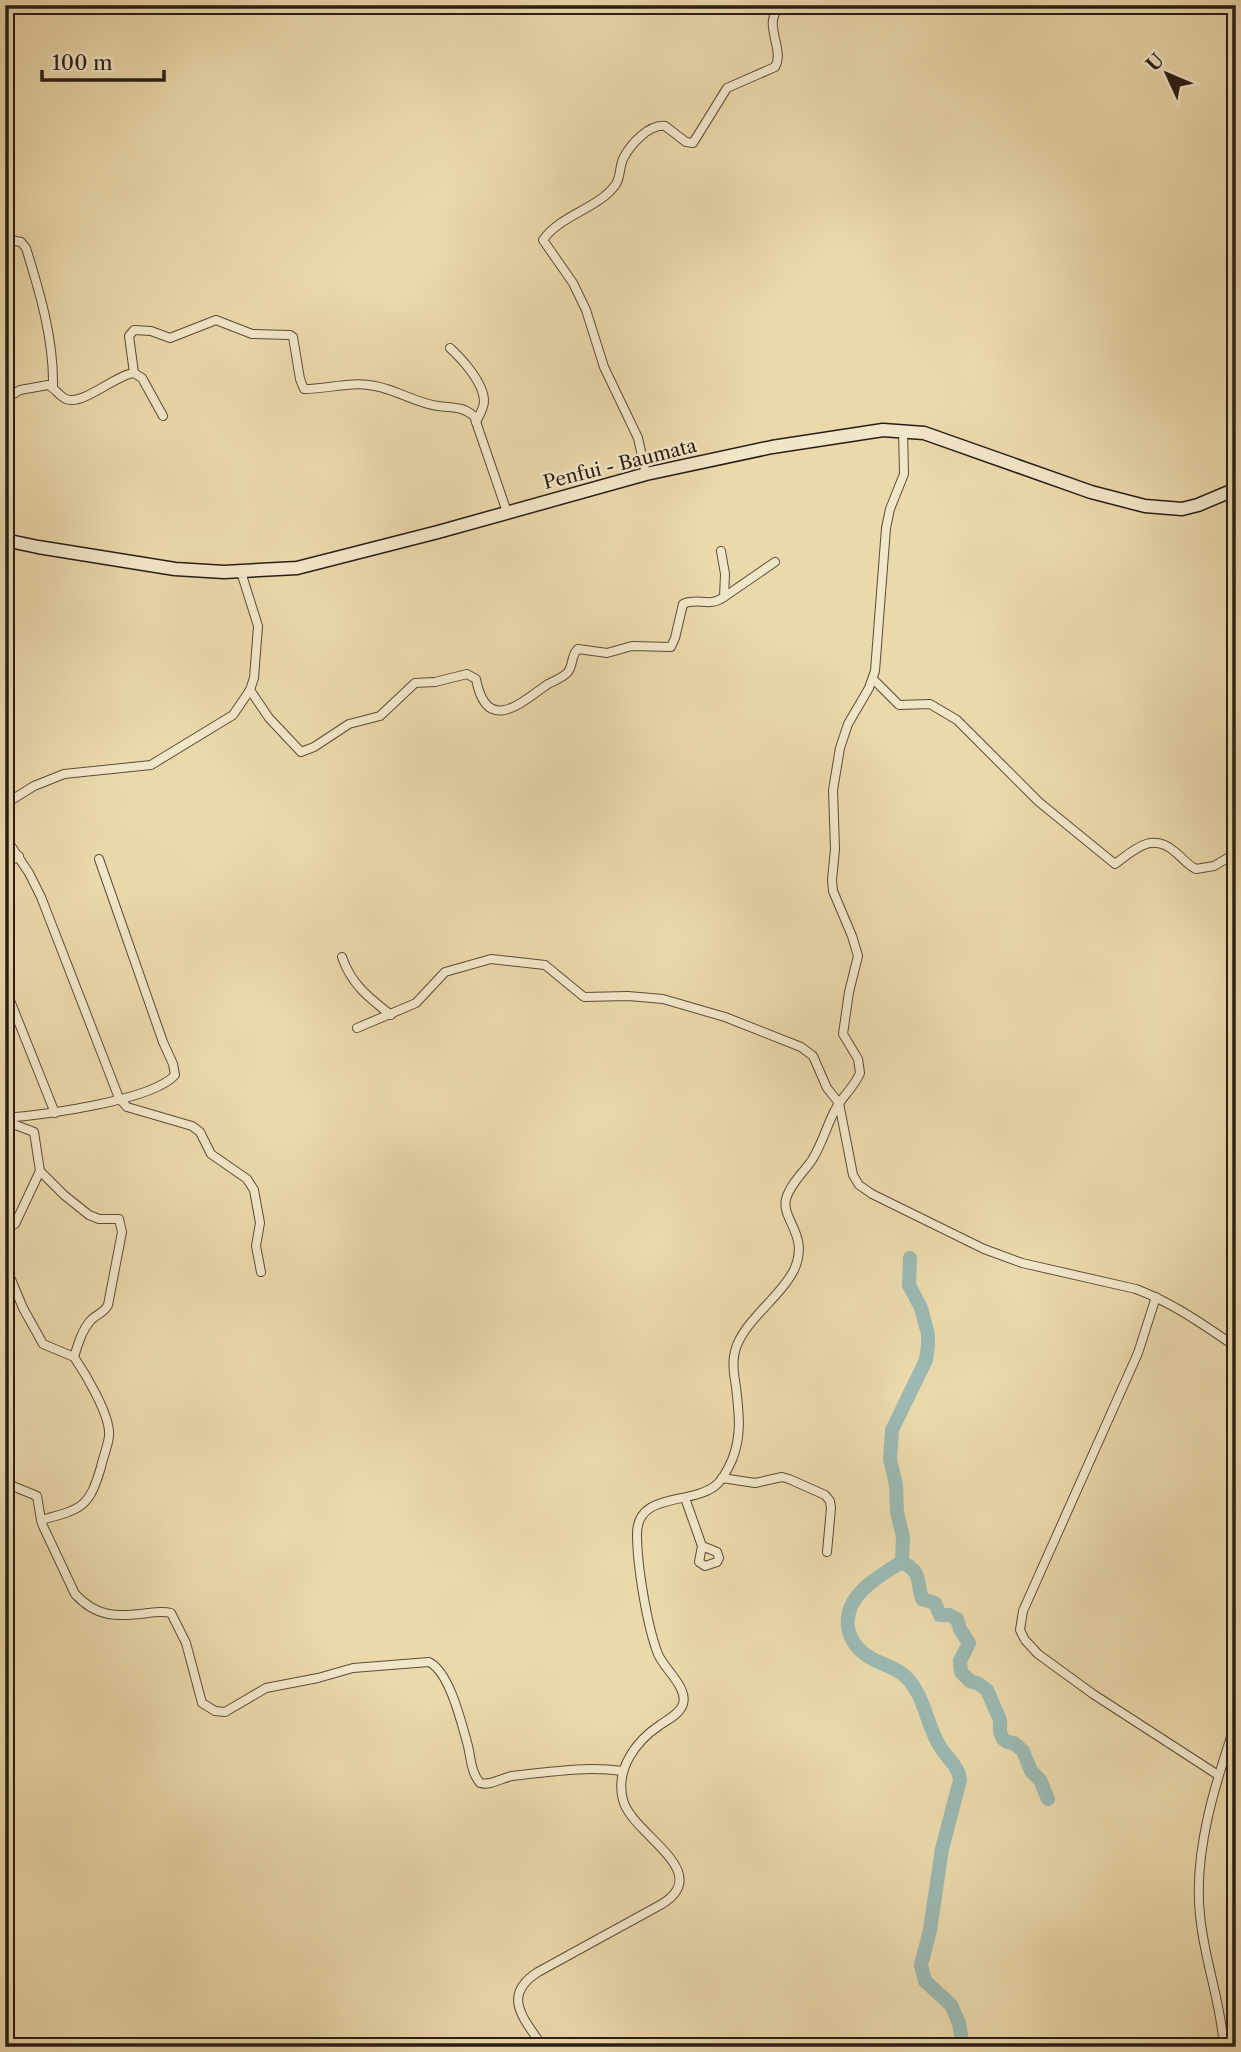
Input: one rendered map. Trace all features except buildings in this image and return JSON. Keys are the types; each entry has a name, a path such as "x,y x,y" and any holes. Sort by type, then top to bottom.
{"street":[{"path":"646,474 638,438 604,368 586,310 573,283 543,240 559,225 612,188 619,179 623,158 651,128 665,127 686,142 693,143 726,88 775,68 779,57 773,24 775,13 783,5"},
{"path":"5,239 21,242 26,248 43,309 53,369 53,387"},
{"path":"134,373 129,336 134,330 151,331 170,338 216,320 252,334 286,334 293,337 304,389 356,383 382,387 437,406 456,406 468,411 474,416 507,512"},
{"path":"450,348 464,361 482,393 484,402 476,422"},
{"path":"5,398 20,390 42,385 53,387 66,399 74,399 101,389 115,378 134,373 142,378 163,416"},
{"name":"Penfui - Baumata","path":"5,540 175,569 241,572 297,568 334,561 646,474 772,447 883,430 924,433 1091,492 1145,506 1182,509 1236,489"},
{"path":"543,2047 520,2010 517,1999 523,1985 544,1969 662,1905 679,1887 679,1872 675,1865 627,1810 621,1793 623,1771 637,1745 683,1704 680,1688 657,1651 639,1566 637,1531 639,1519 650,1507 709,1490 722,1478 733,1457 739,1435 733,1368 736,1348 793,1271 799,1245 786,1208 786,1200 817,1151 839,1103 858,1078 860,1068 856,1055 844,1034 849,992 858,956 832,885 835,849 833,790 840,748 848,724 873,679 879,638 886,528 890,509 904,474 903,430"},
{"path":"721,551 725,574 724,597"},
{"path":"250,690 298,751 304,752 349,724 380,716 409,686 424,681 435,682 467,674 476,680 486,702 499,710 509,710 521,705 567,673 573,653 578,649 607,653 632,646 671,647 676,638 683,604 691,601 712,603 775,562"},
{"path":"5,804 34,786 64,774 144,767 163,760 228,720 250,690 254,678 258,626 241,572"},
{"path":"873,679 899,705 930,704 964,725 1039,802 1115,864 1141,845 1150,842 1168,846 1196,869 1214,866 1236,853"},
{"path":"5,837 19,856 41,897 119,1098 127,1107 192,1125 200,1132 211,1154 247,1179 257,1198 260,1223 256,1246 261,1272"},
{"path":"5,864 19,856"},
{"path":"5,1119 55,1113 155,1088 172,1079 175,1071 99,859"},
{"path":"342,957 357,986 391,1015"},
{"path":"357,1028 422,999 440,975 486,959 542,965 552,969 584,997 628,996 663,999 725,1017 801,1047 813,1056 827,1088 839,1103 853,1175 867,1192 1009,1259 1136,1289 1156,1297 1236,1347"},
{"path":"5,988 55,1113"},
{"path":"5,1119 34,1132 40,1171 15,1224 5,1230"},
{"path":"40,1171 64,1195 89,1214 99,1219 119,1219 122,1223 108,1305 106,1310 86,1326 74,1357"},
{"path":"5,1265 23,1308 43,1344 74,1357 91,1384 103,1411 109,1436 88,1500 75,1510 41,1520"},
{"path":"1156,1297 1138,1353 1023,1611 1020,1630 1030,1646 1064,1674 1218,1775"},
{"path":"722,1478 760,1483 785,1478 825,1495 831,1508 827,1552"},
{"path":"5,1483 37,1496 41,1520 71,1587 82,1602 117,1617 164,1611 172,1615 186,1643 201,1701 215,1711 228,1711 266,1688 353,1668 429,1662 440,1670 455,1703 472,1768 480,1783 575,1768 623,1771"},
{"path":"685,1498 702,1546"},
{"path":"1224,2047 1201,1923 1198,1882 1218,1775 1236,1722"}],"waterway":[{"path":"910,1258 909,1285 921,1308 928,1334 928,1346 926,1360 892,1430 890,1459 903,1537 902,1562 873,1581 857,1596 851,1605 848,1627 861,1651 897,1670 913,1685 936,1739 959,1775 942,1849 930,1930 921,1965 925,1981 951,2005 959,2023 963,2047"},
{"path":"902,1562 916,1574 922,1599 935,1603 940,1615 957,1619 969,1643 960,1661 961,1672 970,1681 987,1690 1000,1720 1003,1739 1014,1743 1023,1751 1031,1771 1040,1780 1048,1799"}]}
